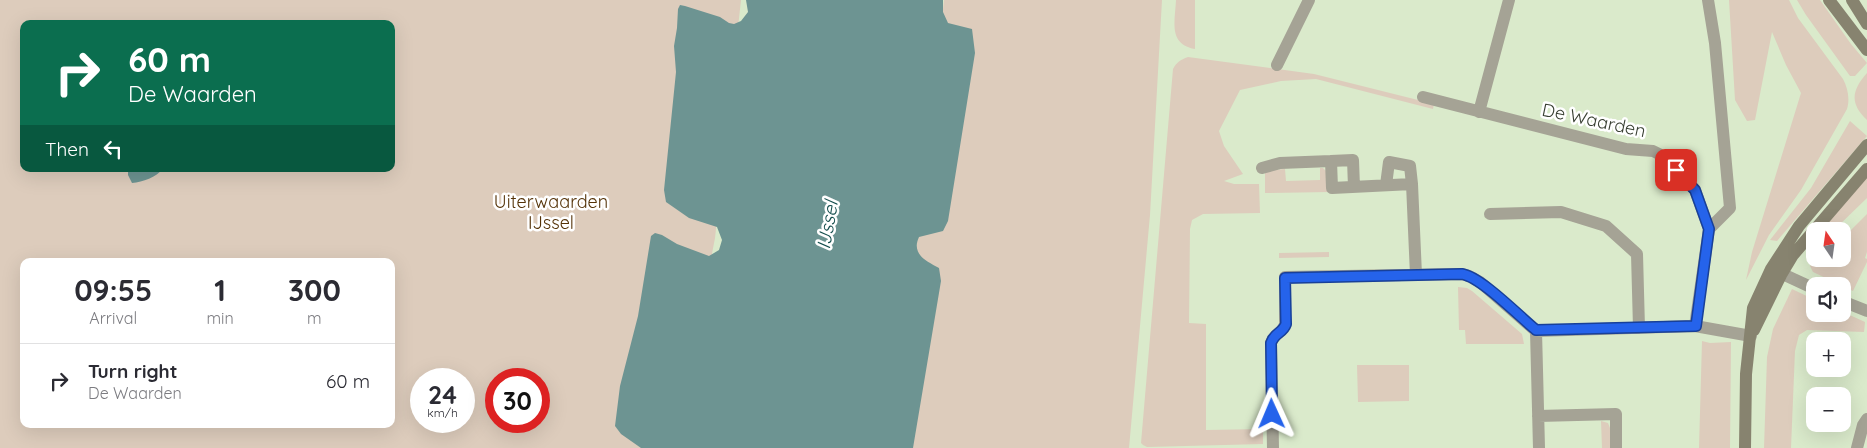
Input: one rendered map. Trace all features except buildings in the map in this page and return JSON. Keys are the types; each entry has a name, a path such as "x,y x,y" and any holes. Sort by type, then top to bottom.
{"street":[{"path":"1277,65 1309,0"},
{"path":"1479,112 1508,0"},
{"path":"1708,0 1715,43 1730,208 1709,229"},
{"path":"1828,0 1867,50"},
{"path":"1852,0 1867,24"},
{"name":"De Waarden","path":"1423,97 1626,148 1653,151 1664,157 1695,190 1709,229 1696,326"},
{"path":"1745,448 1746,374 1751,336 1776,272 1800,226 1867,145"},
{"path":"1262,168 1280,163 1353,160 1354,187"},
{"path":"1331,161 1332,188 1412,184"},
{"path":"1386,185 1389,162 1410,166 1416,275"},
{"path":"1776,272 1867,170"},
{"path":"1490,214 1561,212 1606,226 1637,254 1639,328"},
{"path":"1776,272 1806,285"},
{"path":"1273,448 1271,343 1273,337 1286,324 1285,278 1416,275 1469,276 1480,282 1536,330 1696,326 1751,336"},
{"path":"1851,305 1867,311"},
{"path":"1536,330 1539,448"},
{"path":"1538,416 1616,414 1616,448"},
{"path":"1857,448 1863,425 1867,419"}],"green space":[{"name":"Uiterwaarden IJssel","path":"0,0 741,0 715,238 675,448 0,448"},
{"path":"944,0 1162,0 1150,215 1129,448 879,448 917,242"},
{"path":"1176,0 1195,0 1195,49 1180,42 1177,37 1174,24"},
{"path":"1729,0 1789,0 1798,18 1843,79 1848,98 1847,109 1801,190 1769,235 1746,280 1752,252 1801,93 1786,65 1772,32 1755,120 1747,121 1735,100"},
{"path":"1797,0 1820,0 1867,63 1855,76 1850,76"},
{"path":"1188,57 1314,74 1434,104 1433,109 1316,79 1281,81 1240,90 1219,131 1224,146 1243,174 1224,181 1234,184 1259,184 1260,213 1203,214 1192,220 1190,229 1189,323 1206,324 1206,430 1263,429 1263,444 1147,447 1141,443 1173,69 1179,62"},
{"path":"1867,73 1867,120 1857,108 1855,96 1858,85"},
{"path":"1850,121 1867,136 1777,241 1770,240 1811,188"},
{"path":"1320,168 1327,172 1330,192 1265,193 1265,173 1285,169 1286,181 1320,180"},
{"path":"1867,176 1867,198 1842,222 1826,222"},
{"path":"1867,214 1867,252 1865,258 1867,262 1853,291 1851,290 1851,277 1824,277 1813,272 1811,268 1851,268 1851,230"},
{"path":"1329,252 1329,257 1279,258 1279,253"},
{"path":"1458,287 1467,288 1472,291 1522,334 1524,344 1466,344 1465,330 1459,330"},
{"path":"1792,289 1806,296 1806,322 1851,322 1851,316 1865,322 1864,332 1807,330 1799,335 1795,351 1791,448 1764,448 1767,357 1773,329"},
{"path":"1702,341 1710,343 1731,342 1730,448 1699,448"},
{"path":"1357,365 1409,365 1409,401 1358,402"},
{"path":"1601,421 1608,423 1610,428 1611,448 1602,448"}],"water":[{"name":"IJssel","path":"746,0 943,0 943,12 948,23 972,29 975,53 948,221 943,231 919,237 917,243 918,252 921,256 939,268 941,281 913,448 641,448 621,434 615,426 620,386 638,316 651,236 655,233 662,235 677,244 709,256 719,250 722,240 717,227 689,218 666,202 664,190 676,72 674,46 678,9 680,5 685,6 720,17 734,24 741,21 748,12"},
{"path":"128,172 159,172 149,179 132,183"}],"route":[{"path":"1272,414 1271,343 1275,334 1281,331 1286,324 1285,278 1462,274 1480,282 1536,330 1696,326 1709,229 1695,190 1676,170"}]}
